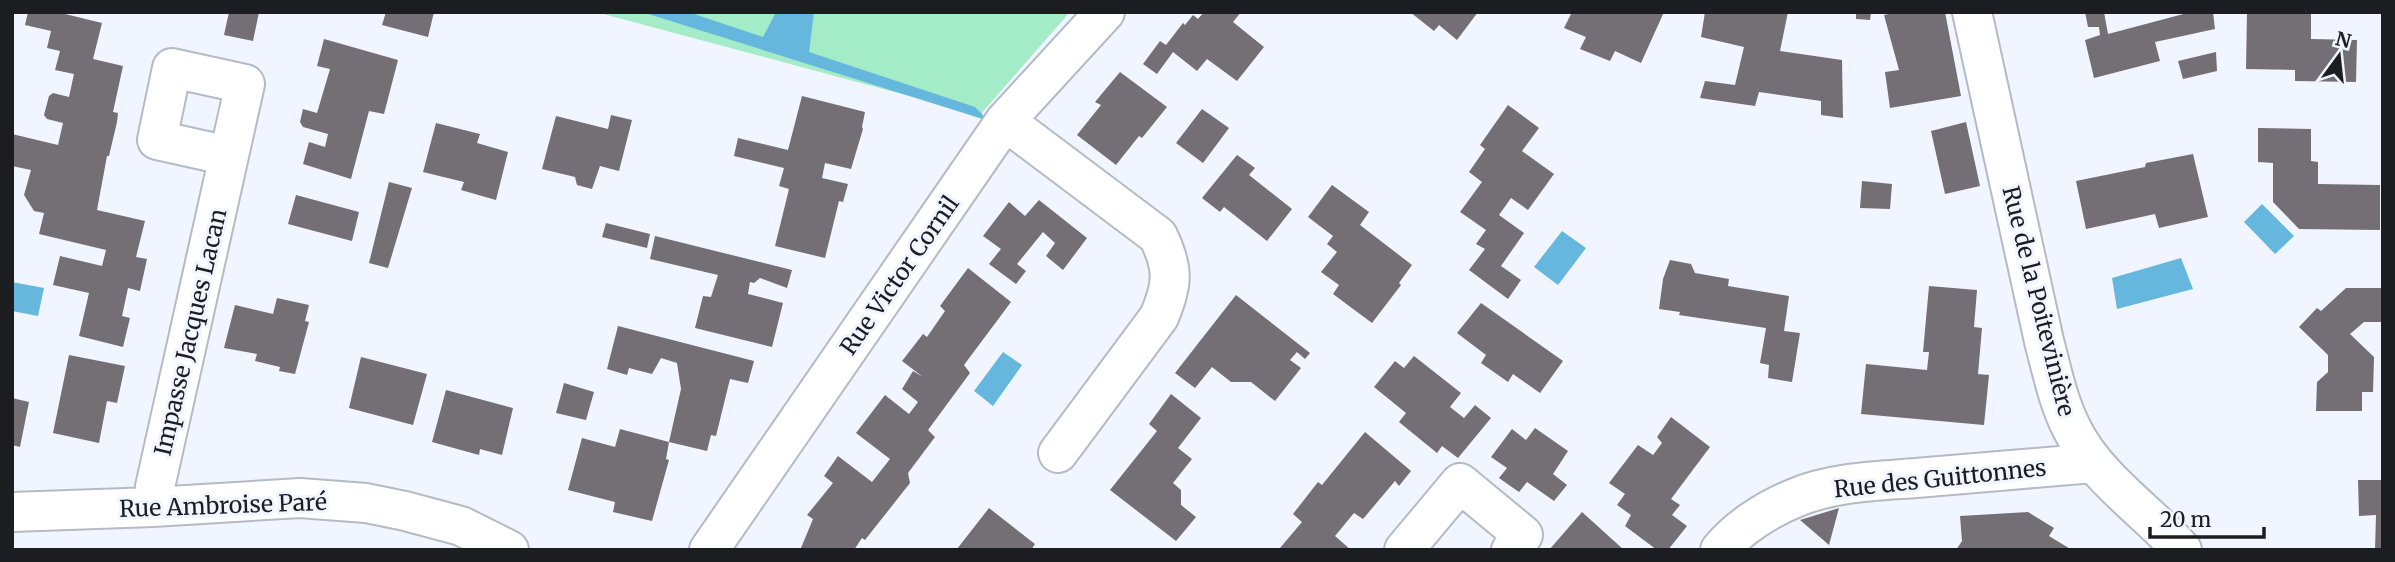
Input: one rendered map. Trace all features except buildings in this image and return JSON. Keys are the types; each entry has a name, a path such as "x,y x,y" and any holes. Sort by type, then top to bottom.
{"street":[{"name":"Rue Victor Cornil","path":"709,550 1005,121 1105,12"},
{"name":"Rue de la Poitevinière","path":"1972,12 2044,341 2058,393 2072,430 2094,463 2182,550"},
{"path":"1005,121 1158,236 1168,256 1171,277 1168,297 1159,317 1058,453"},
{"name":"Impasse Jacques Lacan","path":"153,508 158,474 229,156"},
{"name":"Rue des Guittonnes","path":"1720,550 1728,540 1765,513 1796,497 1830,487 1871,481 2094,463"},
{"path":"1404,550 1460,483 1523,535 1511,550"},
{"name":"Rue Ambroise Paré","path":"12,512 153,508 300,498 366,503 461,526 509,550"}],"green space":[{"path":"596,12 1070,12 980,115"}],"water":[{"path":"642,12 688,12 763,37 776,12 814,12 809,52 975,107 989,121"},
{"path":"2262,204 2294,236 2275,254 2244,222"},
{"path":"1562,231 1586,248 1558,285 1534,267"},
{"path":"2181,258 2193,289 2117,309 2112,278"},
{"path":"12,282 44,288 38,316 12,311"},
{"path":"1003,352 1022,365 993,406 974,391"}]}
